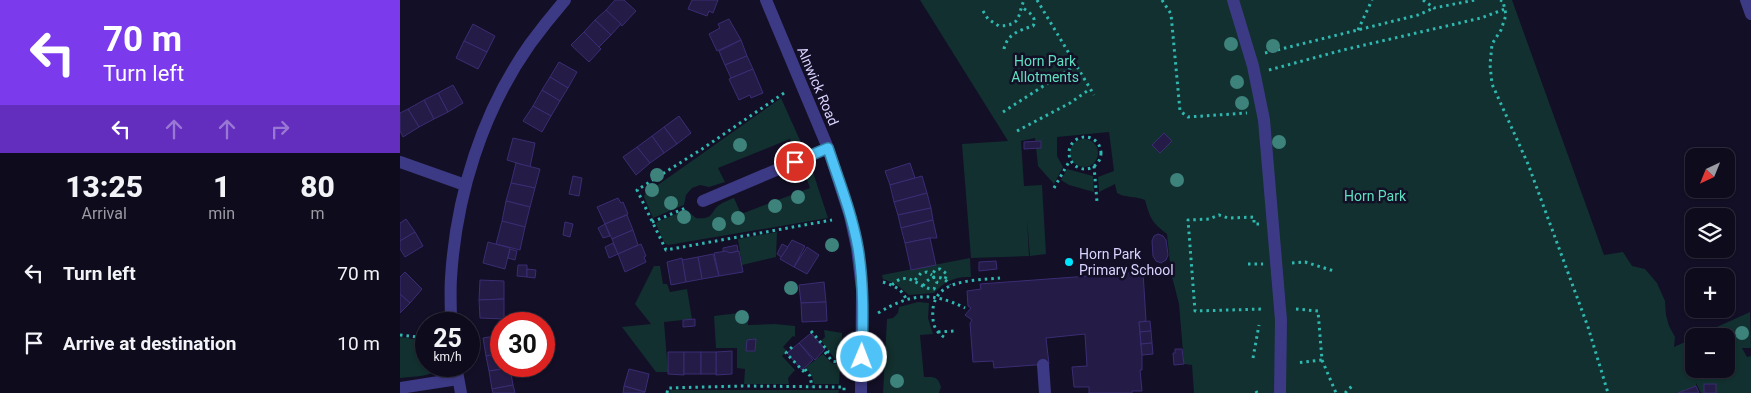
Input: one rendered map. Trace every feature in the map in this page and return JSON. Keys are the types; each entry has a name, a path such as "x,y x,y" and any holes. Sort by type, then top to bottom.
{"street":[{"path":"451,312 450,280 453,253 465,185 485,126 510,76 529,45 566,0"},
{"name":"Alnwick Road","path":"766,0 828,148 850,216 860,266 863,325 861,393"},
{"path":"1234,0 1250,56 1262,112 1280,308 1280,393"},
{"path":"1746,0 1751,14"},
{"path":"703,200 828,148"},
{"path":"400,162 465,185"},
{"path":"1043,365 1044,393"},
{"path":"400,388 442,377"},
{"path":"458,377 461,393"}],"path":[{"path":"983,11 994,24 1007,26 1015,23 1018,19 1024,0"},
{"path":"1037,0 1094,96"},
{"path":"1162,0 1171,14 1178,107 1184,116 1188,118 1262,112"},
{"path":"1358,30 1372,0"},
{"path":"1424,0 1434,8"},
{"path":"1250,56 1418,16 1434,8 1475,0"},
{"path":"1500,0 1503,1 1506,14 1501,30 1492,44 1490,64 1492,84 1528,164 1588,327 1608,393"},
{"path":"1004,49 1008,38 1016,32 1033,26 1035,22 1035,18 1022,7"},
{"path":"1255,77 1274,67 1441,26 1482,18 1505,9"},
{"path":"1003,112 1076,66"},
{"path":"1017,131 1070,103 1090,89"},
{"path":"1081,137 1089,137 1096,142 1100,149 1099,160 1094,166 1085,169 1080,168 1070,160 1068,152 1071,143 1081,137"},
{"path":"1054,188 1070,160"},
{"path":"1094,166 1097,202"},
{"path":"652,222 688,206"},
{"path":"1272,223 1254,224 1254,217 1228,218 1219,215 1209,219 1188,220 1195,311 1280,308 1318,311 1322,360 1336,393"},
{"path":"1276,264 1305,262 1334,271"},
{"path":"892,285 901,279 914,280 929,289 934,289 937,284 934,276 935,270 943,269 947,274 945,280"},
{"path":"914,280 921,273 927,272 945,280 950,285"},
{"path":"923,286 926,281 934,276"},
{"path":"944,336 938,332 932,316 936,297 950,285 1000,278"},
{"path":"884,282 901,290 906,299"},
{"path":"878,313 896,302 906,299 936,297 965,308"},
{"path":"1253,358 1259,325"},
{"path":"811,331 828,351 826,353 832,361 846,364"},
{"path":"938,332 955,331"},
{"path":"400,335 415,337"},
{"path":"792,347 786,353 803,371 805,369 812,378 812,387"},
{"path":"1281,364 1322,360"},
{"path":"1345,393 1354,384"},
{"path":"667,393 668,388 844,387"}],"green space":[{"name":"Horn Park","path":"920,0 1512,0 1604,255 1623,252 1632,266 1645,269 1657,283 1665,301 1669,326 1675,337 1674,347 1685,342 1685,378 1735,378 1735,328 1715,328 1750,312 1751,348 1742,348 1747,357 1751,356 1751,393 1701,393 1696,383 1696,386 1678,393 1194,393 1192,365 1184,364 1179,304 1171,273 1167,234 1152,220 1145,200 1117,193 1115,184 1099,192 1098,177 1114,171 1109,132 1057,137 1057,156 1063,167 1054,184 1038,166 1035,138 1021,141 1024,186 1042,185 1046,254 1030,256 1027,219 1029,256 971,258 962,144 1008,141"},
{"path":"781,98 803,147 796,151 790,139 718,168 725,182 709,187 700,185 692,188 686,195 684,205 653,218 644,197 645,194"},
{"path":"1084,139 1094,143 1098,153 1094,163 1084,167 1074,163 1070,153 1074,143"},
{"path":"811,166 828,218 668,245 664,242 656,224 686,210 696,218 709,217 719,205 734,198 741,214 810,188 803,168"},
{"path":"1067,169 1093,176 1094,192 1069,185 1061,180"},
{"path":"777,232 776,257 742,265 738,239"},
{"path":"970,258 971,277 950,281 934,293 909,295 896,284 883,279 882,275"},
{"path":"654,266 660,266 663,284 667,284 670,292 687,289 692,319 664,322 668,372 656,372 622,327 651,324 635,304"},
{"path":"918,302 929,303 928,318 933,334 920,335 924,377 937,379 941,387 939,393 883,393 887,319 893,318 898,313 899,307"},
{"path":"747,312 748,325 775,324 795,326 795,337 793,336 783,347 787,351 782,356 795,370 788,378 789,384 744,384 745,369 737,368 737,348 716,348 714,316"},
{"path":"824,330 842,333 841,361 835,359 821,341 825,337"},
{"path":"400,337 415,339 415,376 400,378"},
{"path":"823,354 832,363 840,365 839,384 814,384 812,376 806,367"},
{"path":"671,390 839,390 838,393 669,393"}],"building":[{"path":"615,0 624,0 636,11 622,26 606,10"},
{"path":"692,0 718,0 713,13 709,11 707,16 688,9"},
{"path":"606,10 621,24 611,35 595,20"},
{"path":"729,19 741,40 717,51 709,34 720,28 718,24"},
{"path":"595,20 611,35 599,47 584,32"},
{"path":"473,24 495,36 487,52 464,41"},
{"path":"584,32 601,49 589,62 571,45"},
{"path":"741,40 747,56 725,65 719,51"},
{"path":"464,41 487,52 478,69 456,58"},
{"path":"747,56 753,69 731,78 725,65"},
{"path":"559,62 577,72 568,88 550,77"},
{"path":"753,69 763,93 751,98 750,95 739,100 729,79"},
{"path":"550,77 568,88 560,101 542,90"},
{"path":"453,85 463,103 448,112 438,93"},
{"path":"542,90 560,101 551,116 533,106"},
{"path":"438,93 448,112 434,119 424,100"},
{"path":"424,100 434,119 419,127 408,109"},
{"path":"533,106 551,116 542,132 523,121"},
{"path":"408,109 419,127 403,137 400,131 400,113"},
{"path":"679,116 691,133 677,144 664,127"},
{"path":"664,127 677,144 664,153 652,136"},
{"path":"1164,133 1172,141 1160,153 1152,145"},
{"path":"652,136 664,153 650,163 637,147"},
{"path":"513,138 535,143 530,167 507,160"},
{"path":"1041,141 1041,148 1024,149 1024,142"},
{"path":"637,147 650,163 636,175 623,157"},
{"path":"516,163 540,169 535,188 511,183"},
{"path":"910,163 915,178 890,185 885,171"},
{"path":"573,176 582,178 579,196 569,194"},
{"path":"922,176 927,193 894,202 890,185"},
{"path":"511,183 535,188 530,207 506,201"},
{"path":"927,193 931,208 898,215 894,202"},
{"path":"618,198 621,203 623,202 628,214 605,224 597,207"},
{"path":"506,201 530,207 525,227 502,221"},
{"path":"931,208 933,220 901,228 898,215"},
{"path":"627,215 633,230 612,239 605,224"},
{"path":"406,219 415,232 400,241 400,223"},
{"path":"933,220 937,238 905,243 901,228"},
{"path":"502,221 525,227 520,250 496,244"},
{"path":"565,222 573,224 570,237 563,235"},
{"path":"605,224 610,236 603,238 598,228"},
{"path":"633,230 638,245 618,254 612,239"},
{"path":"415,232 423,246 405,257 400,249 400,241"},
{"path":"1158,234 1166,240 1168,255 1166,260 1161,263 1156,261 1153,256 1152,241 1154,236"},
{"path":"930,238 936,265 911,270 905,243"},
{"path":"792,240 805,246 794,267 780,259"},
{"path":"488,242 510,248 505,269 483,263"},
{"path":"613,243 618,254 609,258 605,247"},
{"path":"641,244 646,256 644,257 646,262 625,272 618,254"},
{"path":"782,244 788,247 781,257 777,254"},
{"path":"737,245 738,251 730,253 723,251 723,248"},
{"path":"807,247 819,255 807,274 794,267"},
{"path":"510,249 517,251 515,260 508,258"},
{"path":"726,251 730,253 739,251 743,272 719,276 714,253"},
{"path":"713,254 719,276 702,279 698,257"},
{"path":"698,257 702,279 686,282 682,260"},
{"path":"682,258 686,282 671,285 667,262"},
{"path":"996,261 997,269 979,271 979,262"},
{"path":"518,265 527,265 527,277 517,276"},
{"path":"527,269 536,270 535,278 527,277"},
{"path":"405,272 422,289 410,303 400,294 400,277"},
{"path":"1143,272 1146,321 1139,322 1142,355 1142,370 1140,370 1142,391 1132,391 1132,393 1089,393 1089,387 1074,387 1072,367 1087,366 1085,334 1046,338 1049,364 994,368 993,361 973,362 970,323 972,320 965,315 971,308 968,306 967,291 981,289 980,284"},
{"path":"480,280 504,281 504,299 479,300"},
{"path":"824,282 826,302 801,303 799,285"},
{"path":"400,294 410,303 400,313"},
{"path":"504,299 504,312 490,312 490,318 480,318 479,300"},
{"path":"826,302 827,321 802,322 801,303"},
{"path":"695,319 695,326 683,327 683,320"},
{"path":"1150,321 1151,331 1140,332 1139,322"},
{"path":"1151,331 1152,343 1141,344 1140,332"},
{"path":"811,333 825,349 815,360 799,343"},
{"path":"490,337 490,355 486,356 483,338"},
{"path":"756,339 755,351 746,351 747,340"},
{"path":"799,343 813,360 802,370 787,353"},
{"path":"1152,343 1153,354 1142,355 1141,344"},
{"path":"1175,349 1182,349 1184,364 1174,365 1173,353 1175,353"},
{"path":"732,351 732,374 716,375 716,352"},
{"path":"668,352 684,352 684,375 668,374"},
{"path":"684,352 701,352 701,374 684,374"},
{"path":"701,352 716,352 716,374 701,374"},
{"path":"490,355 490,371 489,371 486,356"},
{"path":"629,369 649,374 645,392 624,386"},
{"path":"490,377 512,377 513,385 492,389"},
{"path":"1704,384 1716,384 1716,393 1704,393"},
{"path":"513,385 515,393 493,393 492,389"},
{"path":"624,386 645,392 623,393"},
{"path":"1696,386 1699,393 1678,393"}],"place":[{"name":"Horn Park Primary School","path":"1069,262"}],"route":[{"path":"795,162 828,148 850,216 858,248 862,290 862,357"}],"park label":[{"name":"Horn Park Allotments","path":"1045,69"}]}
